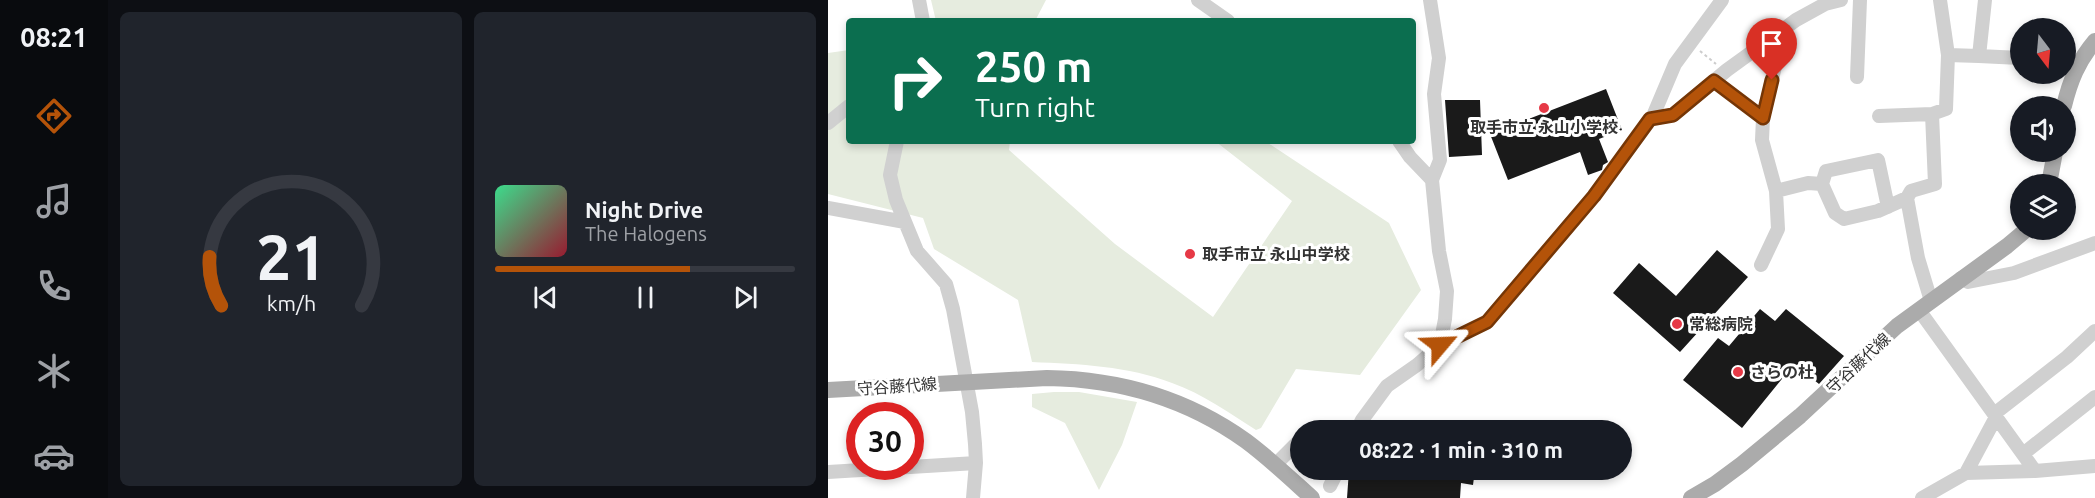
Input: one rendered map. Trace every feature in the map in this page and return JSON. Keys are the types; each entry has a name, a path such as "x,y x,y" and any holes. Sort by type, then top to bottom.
{"main road":[{"path":"2076,65 2094,44"},
{"name":"守谷藤代線","path":"1691,498 1714,484 1767,443 1897,326 2014,240"},
{"name":"守谷藤代線","path":"828,390 1047,378 1081,378 1109,382 1170,399 1219,424 1246,441 1312,498"}],"street":[{"path":"919,0 922,18"},
{"path":"1198,0 1224,18"},
{"path":"1430,0 1439,58 1434,94 1440,160 1432,180 1439,251 1447,291 1440,345"},
{"path":"1362,420 1387,386 1418,365 1440,345 1487,322 1594,196 1650,119 1675,64 1722,0"},
{"path":"1650,119 1673,115 1714,81 1796,20 1825,4 1841,0"},
{"path":"1857,77 1860,0"},
{"path":"1879,116 1932,114 1946,110 1948,55 1940,0"},
{"path":"1980,56 1985,0"},
{"path":"1761,265 1778,229 1776,191 1762,140 1763,118 1780,45 1777,35"},
{"path":"1948,55 2010,58"},
{"path":"1714,81 1763,118"},
{"path":"828,123 846,108"},
{"path":"1888,207 1878,160 1826,171 1822,184 1835,213 1844,219 1888,207 1907,198 1911,191 1935,184 1932,114"},
{"path":"896,144 890,175 896,200 917,251 946,284 953,309 966,382 976,463 973,498"},
{"path":"1401,144 1432,180"},
{"path":"1776,191 1808,183 1822,184"},
{"path":"1907,198 1925,305 1995,416 2035,471"},
{"path":"828,208 905,222"},
{"path":"1961,278 1968,282 2014,273 2095,243"},
{"path":"1966,473 1995,416 2095,331"},
{"path":"2023,454 2095,397"},
{"path":"1275,465 1290,450"},
{"path":"828,472 976,463"},
{"path":"1922,498 1966,473 2095,466"},
{"path":"1330,486 1333,480"}],"path":[{"path":"1690,43 1726,72"}],"shaded area":[{"path":"931,0 1046,0 1037,18 935,18"},
{"path":"846,50 846,144 1010,144 1009,150 1115,244 1213,317 1292,201 1219,144 1270,144 1389,223 1421,290 1360,375 1296,369 1261,428 1256,430 1216,404 1155,377 1121,369 1032,362 1018,300 934,249 923,218 828,194 828,53"},
{"path":"1079,392 1137,402 1122,445 1099,490 1065,423 1032,407 1032,394"}],"building":[{"path":"1606,89 1622,130 1599,139 1608,162 1603,165 1602,170 1588,175 1580,152 1508,180 1490,134"},
{"path":"1445,100 1480,100 1482,155 1449,157"},
{"name":"常総病院","path":"1717,250 1748,277 1680,352 1613,293 1639,263 1676,296"},
{"name":"さらの杜","path":"1760,309 1775,321 1786,309 1844,356 1819,384 1794,364 1742,428 1683,380 1718,338 1729,346"},
{"path":"1348,480 1474,480 1473,485 1461,483 1460,498 1347,498"}],"place":[{"name":"取手市立 永山小学校","path":"1544,108"},
{"name":"取手市立 永山中学校","path":"1190,254"},
{"name":"常総病院","path":"1677,324"},
{"name":"さらの杜","path":"1738,372"}],"route":[{"path":"1440,345 1487,322 1594,196 1650,119 1673,115 1714,81 1763,118 1772,80"}]}
